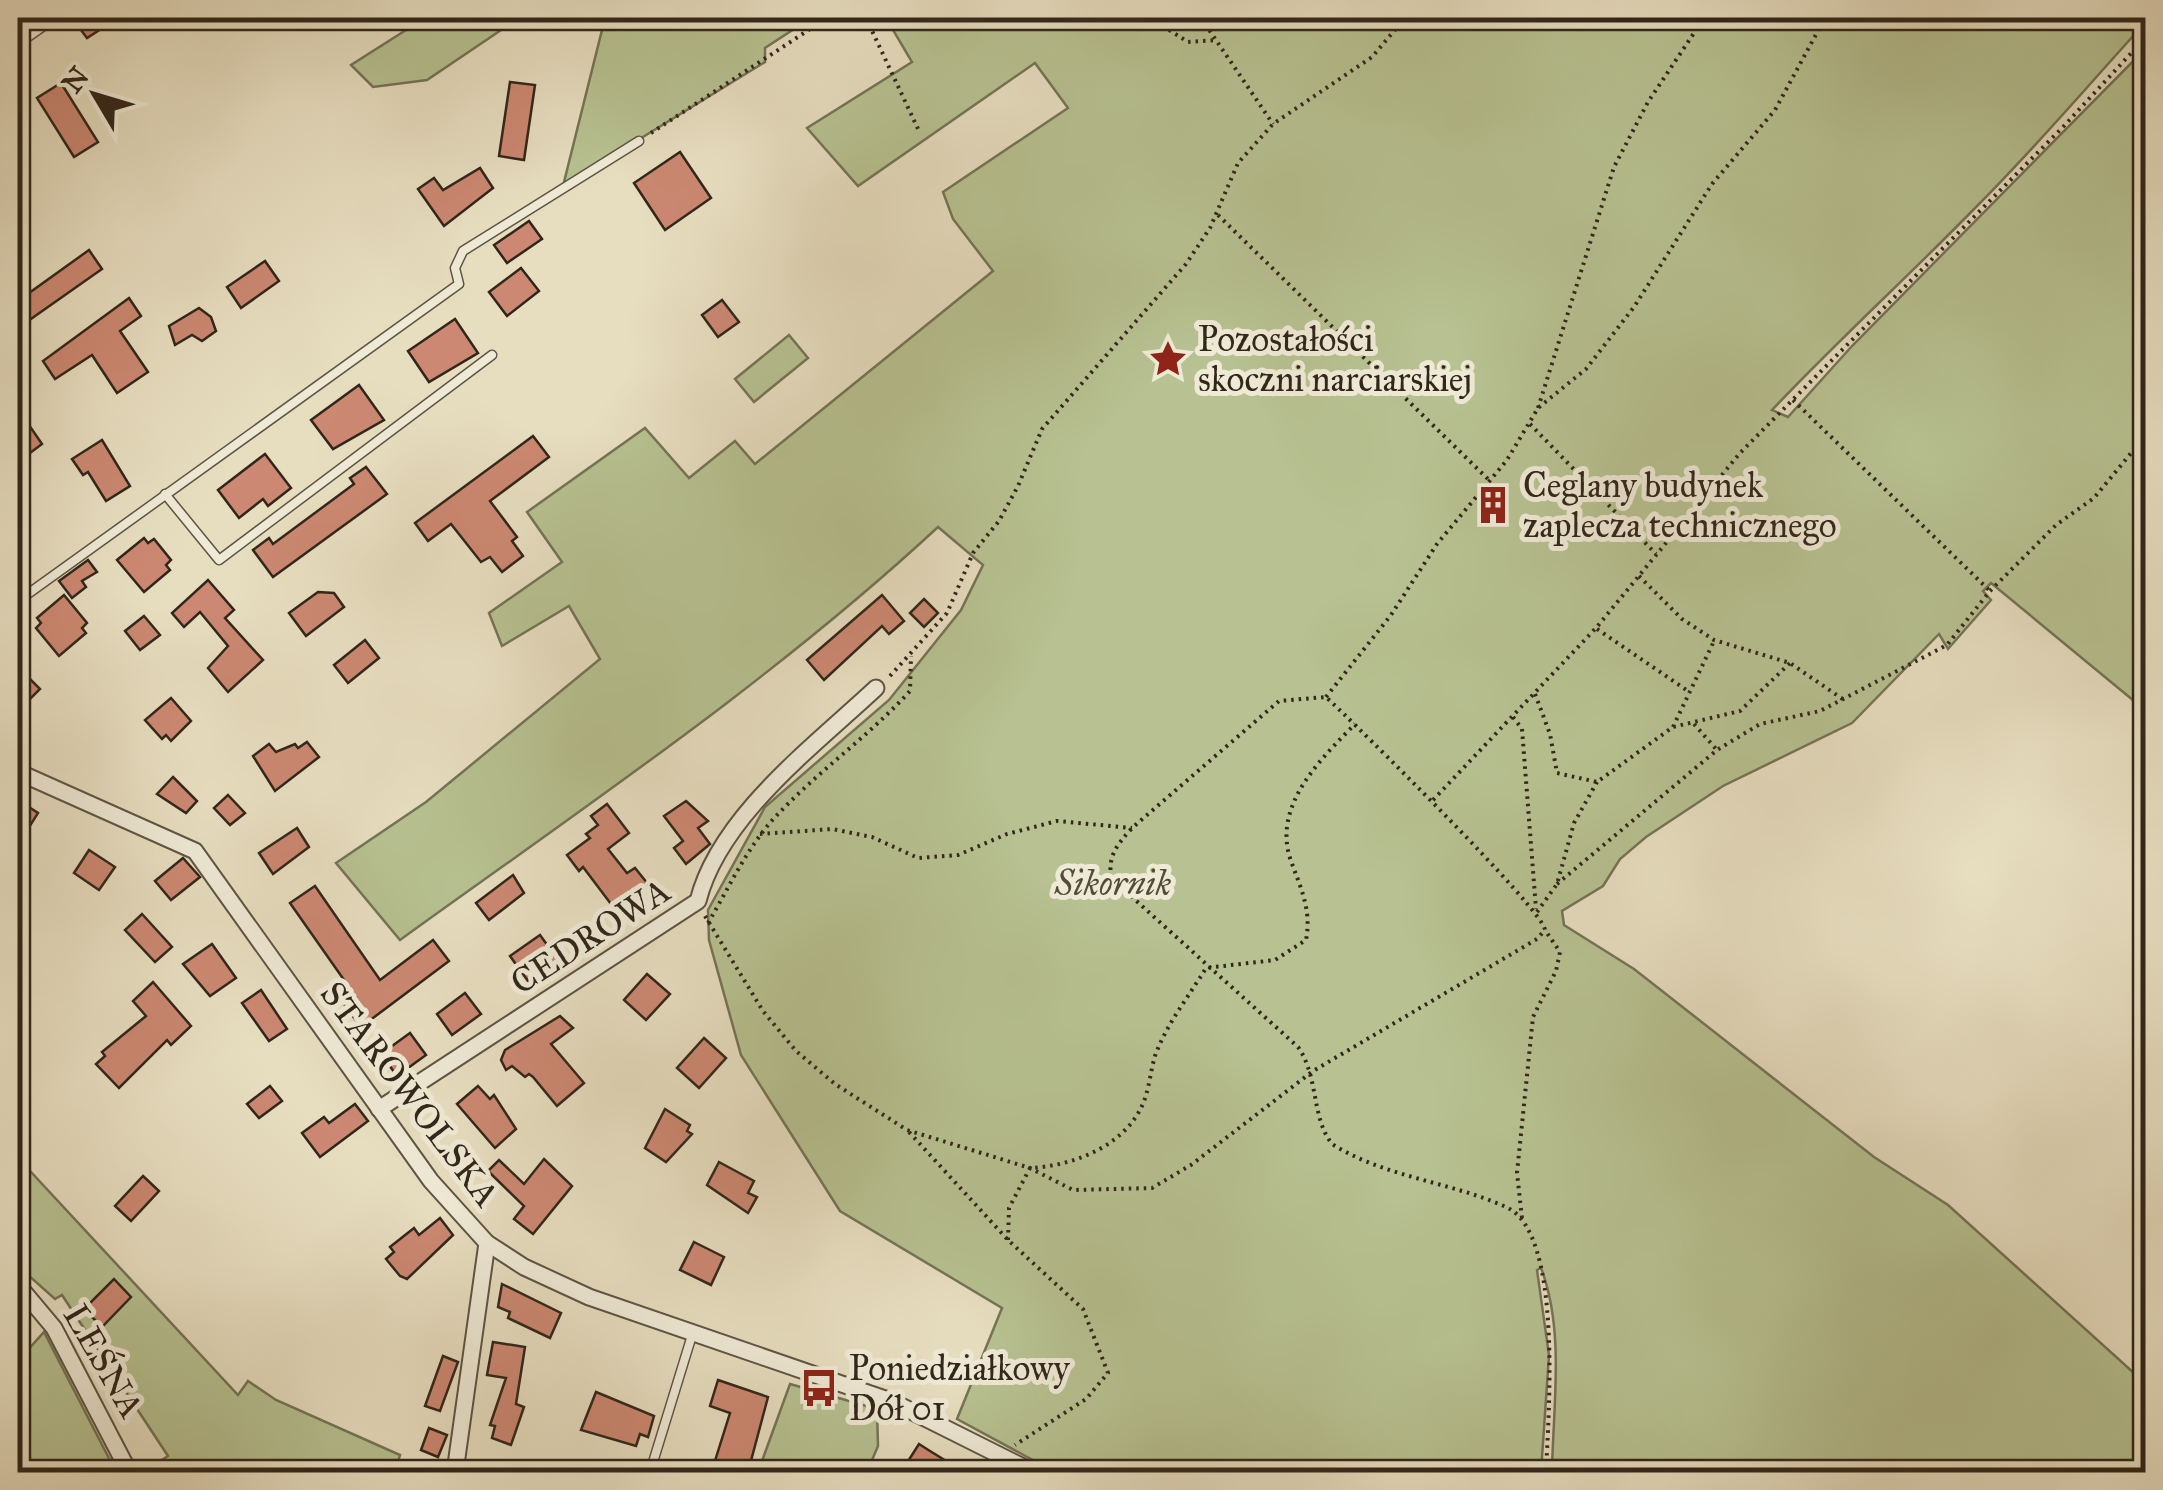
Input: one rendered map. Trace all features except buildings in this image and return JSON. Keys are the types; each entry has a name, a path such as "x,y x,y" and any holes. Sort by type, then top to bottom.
{"street":[{"name":"CEDROWA","path":"380,1110 698,902 705,874 747,814 876,688"},
{"name":"STAROWOLSKA","path":"18,772 195,850 432,1181 487,1243 524,1267 589,1297 870,1392 1033,1472"},
{"path":"455,1472 487,1243"},
{"name":"LEŚNA","path":"18,1284 54,1328 129,1472"}],"lane":[{"path":"18,44 55,18"},
{"path":"18,601 459,284 455,268 463,251 639,142"},
{"path":"164,494 218,560 492,356"},
{"path":"650,1472 693,1332"},
{"path":"406,1472 455,1472"}],"path":[{"path":"639,142 827,18"},
{"path":"866,18 920,131"},
{"path":"1150,18 1188,42 1216,40"},
{"path":"1201,18 1273,124"},
{"path":"898,670 947,612 973,553 999,521 1018,486 1042,430 1186,264 1217,214 1238,163 1273,124 1372,57 1405,18"},
{"path":"1522,1218 1507,1207 1438,1186 1332,1144 1325,1134 1313,1072 1298,1048 1111,878 1109,862 1114,848 1132,828 1279,701 1326,697 1391,616 1437,544 1530,424 1614,167 1648,102 1704,18"},
{"path":"1538,408 1586,369 1634,307 1712,184 1775,110 1825,18"},
{"path":"1433,800 1596,628 1716,481 2146,37"},
{"path":"1217,214 1490,480"},
{"path":"1793,400 1990,591"},
{"path":"1530,424 1657,555"},
{"path":"1537,912 1557,884 1718,750 1760,724 1820,711 1844,700 1947,645 1990,591 2056,524 2094,498 2146,435"},
{"path":"1640,576 1682,620 1714,640 1790,663 1844,700"},
{"path":"1596,628 1688,691"},
{"path":"1673,726 1714,640"},
{"path":"708,922 760,834 781,810 872,733 910,691 911,656"},
{"path":"1557,884 1574,823 1597,782 1673,726 1740,711 1790,663"},
{"path":"1534,693 1550,734 1557,773 1597,782"},
{"path":"1326,697 1433,800 1461,836 1537,912"},
{"path":"1513,717 1522,730 1537,912 1560,952 1556,971 1533,1017 1517,1173 1522,1218 1550,1324 1546,1472"},
{"path":"1692,722 1718,750"},
{"path":"1206,968 1275,960 1306,940 1310,918 1288,852 1290,817 1300,788 1316,763 1355,724"},
{"path":"760,834 832,830 872,836 918,858 958,855 1007,834 1057,821 1132,828"},
{"path":"698,902 763,1011 796,1051 836,1084 907,1130 1008,1240 1083,1310 1108,1372 1086,1399 998,1454"},
{"path":"907,1130 1030,1168 1073,1190 1152,1188 1190,1165 1313,1072 1537,939 1545,930"},
{"path":"1030,1168 1061,1166 1082,1158 1133,1122 1142,1106 1156,1054 1206,968"},
{"path":"1008,1240 1009,1208 1030,1168"}],"green space":[{"path":"425,18 519,18 427,80 373,87 351,65"},
{"path":"605,18 811,18 765,48 765,62 563,186"},
{"name":"Sikornik","path":"886,18 2145,18 2145,23 2001,182 1772,410 1788,417 1852,346 2145,49 2145,710 1991,583 1983,591 1991,600 1948,649 1939,634 1852,723 1723,786 1646,837 1620,859 1603,886 1562,911 1564,925 1634,969 1874,1157 1948,1205 2145,1383 2145,1472 1552,1472 1555,1343 1541,1268 1537,1270 1549,1355 1541,1472 1055,1472 957,1419 1002,1308 840,1211 741,1055 709,940 708,910 765,807 889,700 961,610 983,565 938,527 875,584 743,690 400,940 336,863 426,802 600,659 569,606 502,646 489,613 562,562 527,512 645,428 689,478 735,441 755,464 993,271 953,219 943,192 1068,108 1035,63 858,186 807,128 912,62"},
{"path":"789,335 808,358 754,402 735,379"},
{"path":"18,1158 238,1395 248,1381 276,1400 400,1455 395,1472 143,1472 168,1456 62,1295 55,1299 18,1266"},
{"path":"44,1332 116,1472 18,1472 18,1361"},
{"path":"790,1384 877,1409 878,1446 867,1472 758,1472"}],"place":[{"name":"Pozostałości skoczni narciarskiej","path":"1168,359"},
{"name":"Ceglany budynek zaplecza technicznego","path":"1493,505"},
{"name":"Poniedziałkowy Dół 01","path":"819,1388"}]}
